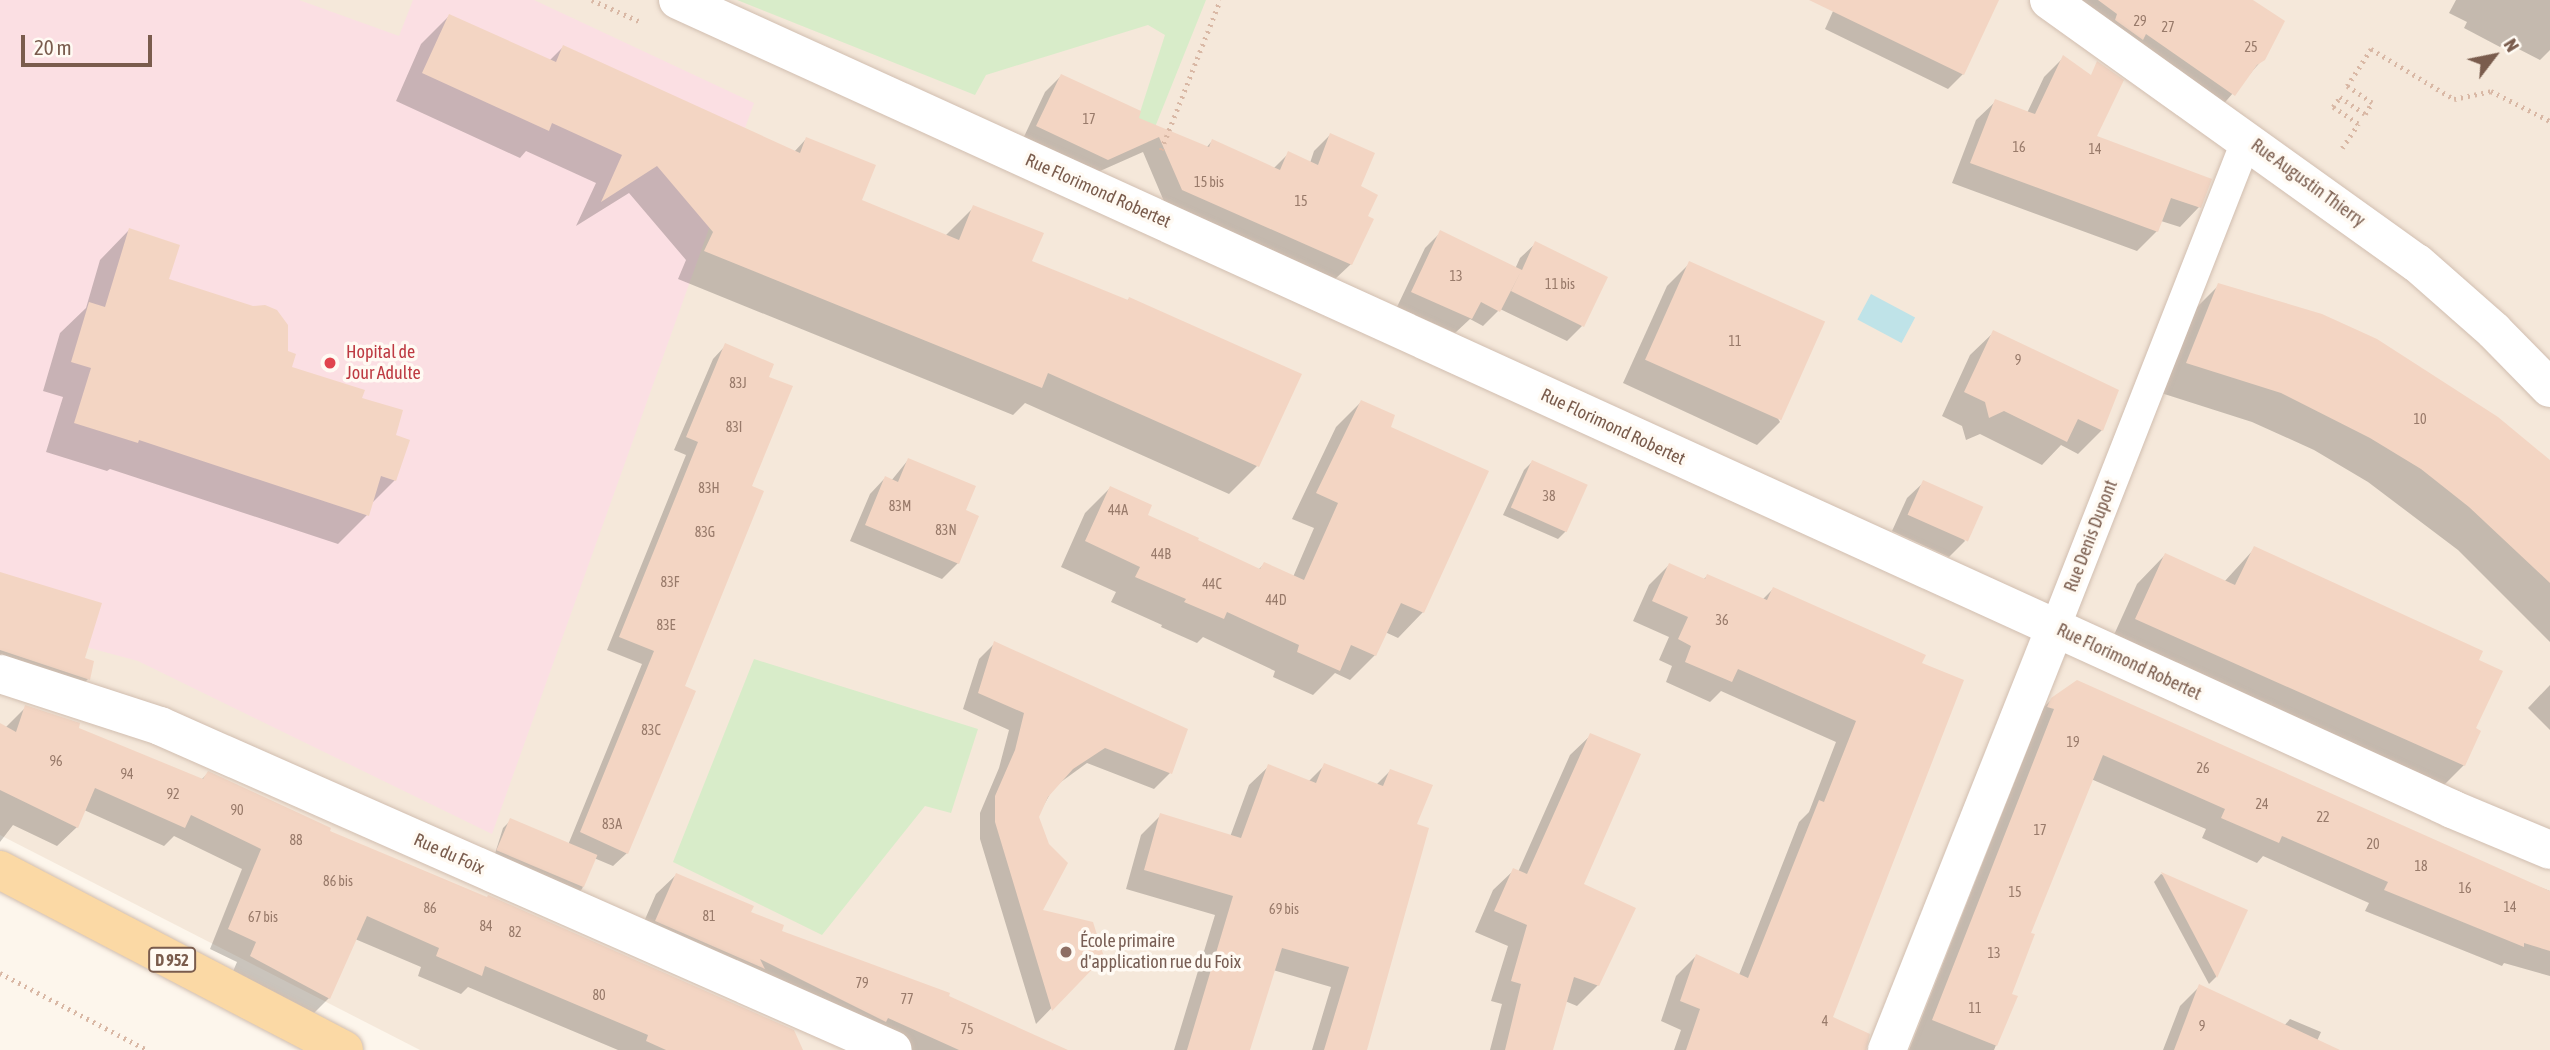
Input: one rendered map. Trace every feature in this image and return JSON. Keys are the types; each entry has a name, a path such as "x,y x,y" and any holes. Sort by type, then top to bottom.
{"main road":[{"name":"D 952","path":"0,870 344,1050"}],"street":[{"name":"Rue Florimond Robertet","path":"678,0 2452,810 2550,850"},
{"name":"Rue Augustin Thierry","path":"2049,0 2417,263 2494,331 2550,388"},
{"name":"Rue Denis Dupont","path":"1887,1050 2247,139"},
{"name":"Rue du Foix","path":"0,674 160,726 831,1037 893,1050"}],"path":[{"path":"1161,150 1220,0"},
{"path":"2342,148 2358,124 2333,107 2340,97 2365,114 2372,103 2347,86 2371,49 2454,99 2491,91 2550,121"},
{"path":"0,973 147,1050"}],"shaded area":[{"path":"0,0 2550,0 2550,1050 420,1050 0,835"},
{"name":"Hopital de Jour Adulte","path":"0,0 299,0 399,36 413,0 534,0 754,103 492,834 138,661 0,624"}],"green space":[{"path":"737,0 1206,0 1149,142 1131,140 1165,35 1148,25 986,75 975,95"},
{"path":"754,659 978,729 951,813 925,806 822,935 673,862"}],"water":[{"path":"1871,294 1915,317 1902,343 1857,320"}],"building":[{"path":"1809,0 1999,0 1964,75"},
{"path":"2098,0 2253,0 2285,21 2265,60 2257,65 2235,96 2146,34 2143,40 2115,20 2117,14"},
{"path":"449,14 556,62 563,45 800,153 806,137 876,165 862,200 959,240 973,205 1044,233 1032,261 1128,300 1129,297 1302,374 1259,467 1048,373 1042,388 704,251 713,232 657,166 601,202 622,155 552,123 549,131 422,73"},
{"path":"2063,55 2091,75 2097,61 2124,80 2097,136 2212,179 2201,208 2171,198 2158,232 1970,163 1995,99 2035,114"},
{"path":"1061,74 1141,111 1139,118 1209,147 1212,139 1280,170 1288,151 1318,165 1330,133 1375,153 1361,186 1378,195 1368,216 1374,219 1352,265 1182,190 1159,137 1108,160 1036,126"},
{"path":"129,228 180,245 169,279 253,306 265,305 277,310 288,325 288,351 296,354 292,367 365,390 362,398 403,410 396,435 410,440 396,481 381,476 369,516 139,440 138,443 74,423 91,368 71,362 89,302 105,307"},
{"path":"1440,230 1522,270 1535,241 1608,277 1584,327 1511,291 1520,273 1500,312 1481,302 1472,319 1411,292"},
{"path":"1689,261 1825,322 1781,420 1645,360"},
{"path":"2218,283 2322,314 2377,339 2498,417 2550,460 2550,583 2469,507 2421,469 2370,438 2281,393 2186,363"},
{"path":"1993,330 2119,390 2103,431 2078,419 2067,442 2004,411 1989,418 1985,402 1964,392"},
{"path":"725,343 774,364 769,377 793,386 752,486 764,491 685,686 696,691 628,854 580,832 654,651 619,637 698,442 686,437"},
{"path":"1361,400 1395,415 1391,427 1489,471 1424,613 1401,603 1376,656 1351,645 1340,671 1297,652 1299,645 1227,612 1224,619 1184,602 1186,599 1135,577 1140,567 1085,541 1110,486 1152,505 1148,515 1199,538 1198,540 1260,569 1264,562 1304,580 1338,503 1316,493"},
{"path":"908,458 976,486 966,510 979,516 959,564 865,525 885,476 898,482"},
{"path":"1532,460 1588,485 1567,532 1511,508"},
{"path":"1923,480 1983,507 1968,542 1908,515"},
{"path":"2254,546 2483,651 2479,660 2503,671 2476,728 2481,731 2465,766 2135,619 2165,553 2235,585"},
{"path":"1669,563 1705,579 1707,574 1767,600 1773,587 1926,655 1922,663 1964,680 1833,1017 1870,1034 1866,1050 1686,1050 1700,1009 1680,1001 1696,954 1748,978 1819,800 1824,802 1856,721 1738,669 1732,682 1685,662 1691,646 1678,639 1688,617 1652,601"},
{"path":"0,572 102,603 85,658 94,661 90,680 0,650"},
{"path":"994,641 1188,729 1172,774 1105,748 1073,769 1048,797 1039,817 1049,844 1068,863 1043,910 1093,922 1104,957 1052,1011 995,822 995,796 1015,750 1024,713 978,693"},
{"path":"2077,680 2550,891 2550,951 2524,943 2524,947 2384,890 2388,882 2282,836 2279,843 2221,818 2225,809 2103,755 2031,933 2035,934 2012,994 2018,996 1997,1046 1932,1020 2054,709 2047,707 2051,698"},
{"path":"25,705 80,723 79,728 203,779 208,771 331,828 330,831 487,897 488,895 794,1030 803,1050 666,1050 646,1041 648,1035 485,966 482,976 436,956 439,948 367,916 330,999 250,956 256,942 228,929 261,849 191,815 185,828 95,788 78,828 0,790 0,723 16,732"},
{"path":"1590,733 1641,754 1584,884 1636,908 1599,986 1574,977 1553,1050 1505,1050 1521,984 1511,981 1527,925 1494,911 1513,868 1527,874"},
{"path":"1324,763 1383,786 1390,769 1433,785 1417,824 1429,828 1367,1050 1324,1050 1349,967 1282,948 1250,1050 1187,1050 1233,896 1144,870 1160,813 1241,838 1268,764 1316,783"},
{"path":"510,818 597,855 584,887 496,850"},
{"path":"2161,872 2248,910 2217,978"},
{"path":"676,873 754,906 751,912 784,925 782,931 950,993 949,996 1068,1050 959,1050 888,1018 886,1022 760,959 765,969 655,921"},
{"path":"2199,984 2340,1050 2174,1050"}],"place":[{"name":"Hopital de Jour Adulte","path":"330,363"},
{"name":"École primaire d'application rue du Foix","path":"1066,952"}]}
